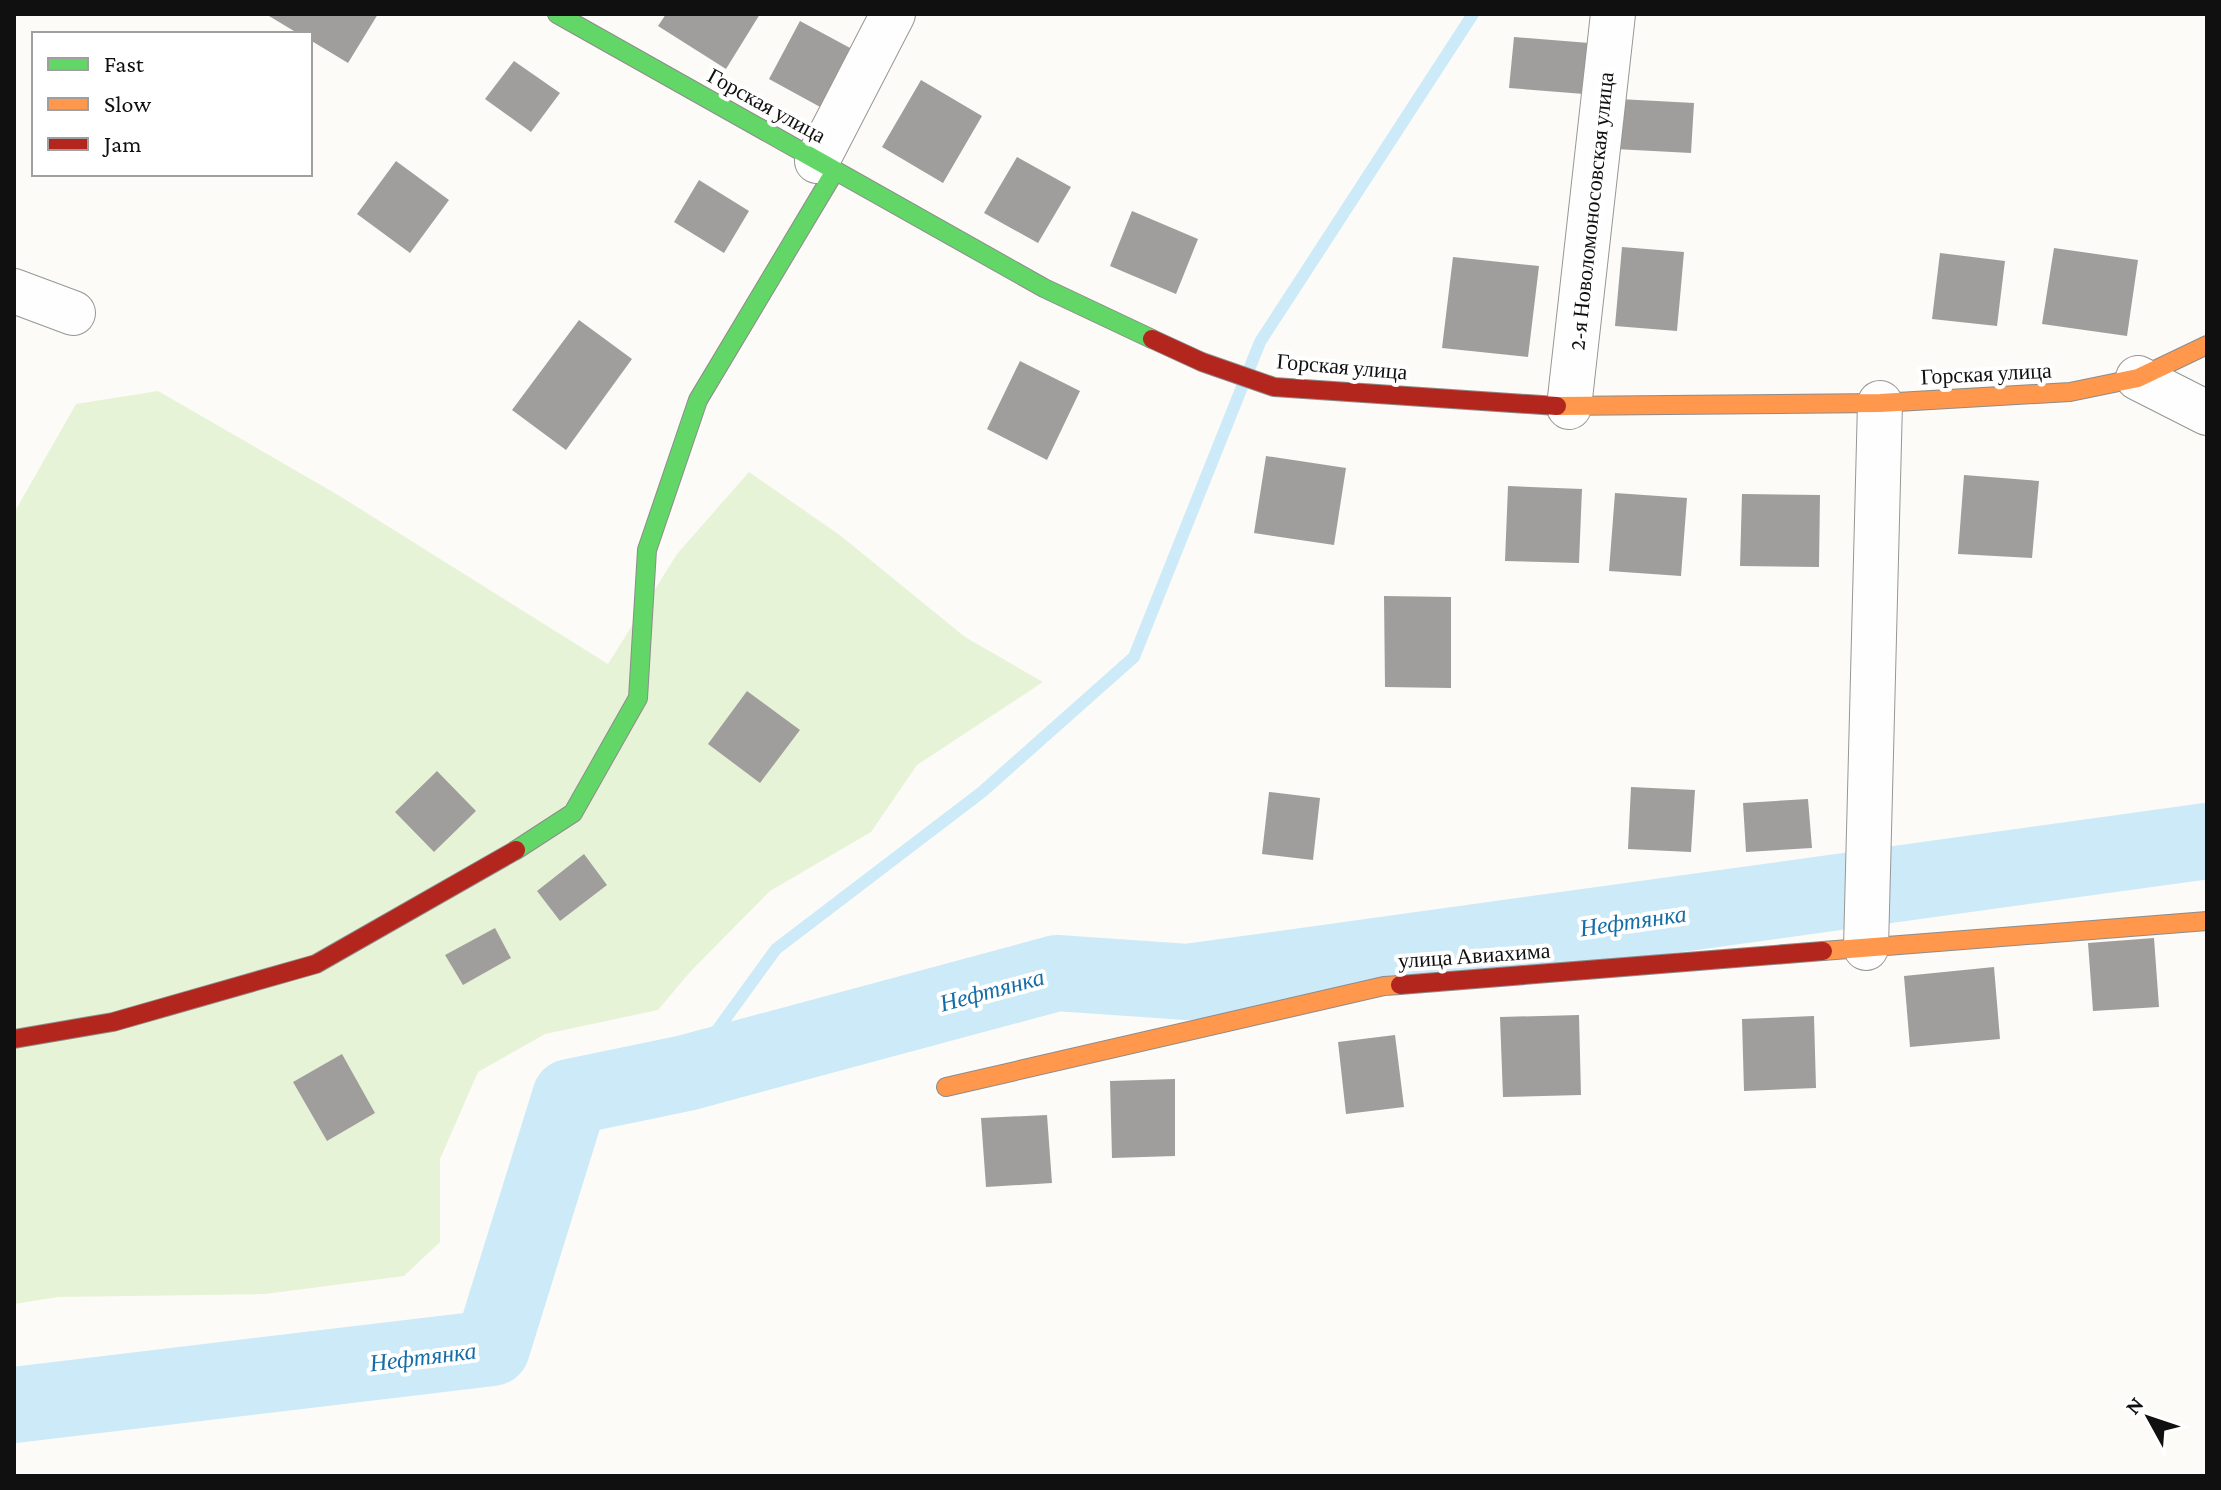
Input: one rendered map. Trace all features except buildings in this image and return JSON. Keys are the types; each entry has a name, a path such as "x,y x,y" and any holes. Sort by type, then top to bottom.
{"street":[{"name":"Горская улица","path":"557,14 1044,288 1202,362 1274,387 1569,407 1880,403 2070,392 2138,378 2207,345"},
{"path":"14,1039 113,1022 316,964 497,862 573,813 638,698 647,550 698,400 826,166 893,14"},
{"name":"2-я Новоломоносовская улица","path":"1569,407 1613,14"},
{"path":"14,291 73,313"},
{"path":"2138,378 2207,413"},
{"path":"1866,948 1880,403"},
{"name":"улица Авиахима","path":"946,1087 1384,986 2207,921"}],"green space":[{"path":"158,391 338,495 608,664 677,554 749,472 841,536 965,637 1043,682 917,765 871,832 770,891 690,972 658,1010 545,1034 478,1072 440,1159 440,1242 404,1276 265,1294 58,1297 14,1304 14,513 76,404"}],"waterway":[{"path":"686,1073 776,949 982,792 1134,657 1260,342 1473,14"},
{"name":"Нефтянка","path":"14,1405 492,1348 570,1097 686,1073 1057,973 1187,982 2207,841"}],"traffic: fast":[{"path":"557,14 1044,288 1152,339"},
{"path":"516,850 573,813 638,698 647,550 698,400 835,171"}],"traffic: slow":[{"path":"1557,406 1880,403 2070,392 2138,378 2207,345"},
{"path":"1823,951 2207,921"},
{"path":"946,1087 1384,986 1400,985"}],"traffic: jam":[{"path":"1152,339 1202,362 1274,387 1557,406"},
{"path":"14,1039 113,1022 316,964 516,850"},
{"path":"1400,985 1823,951"}]}
